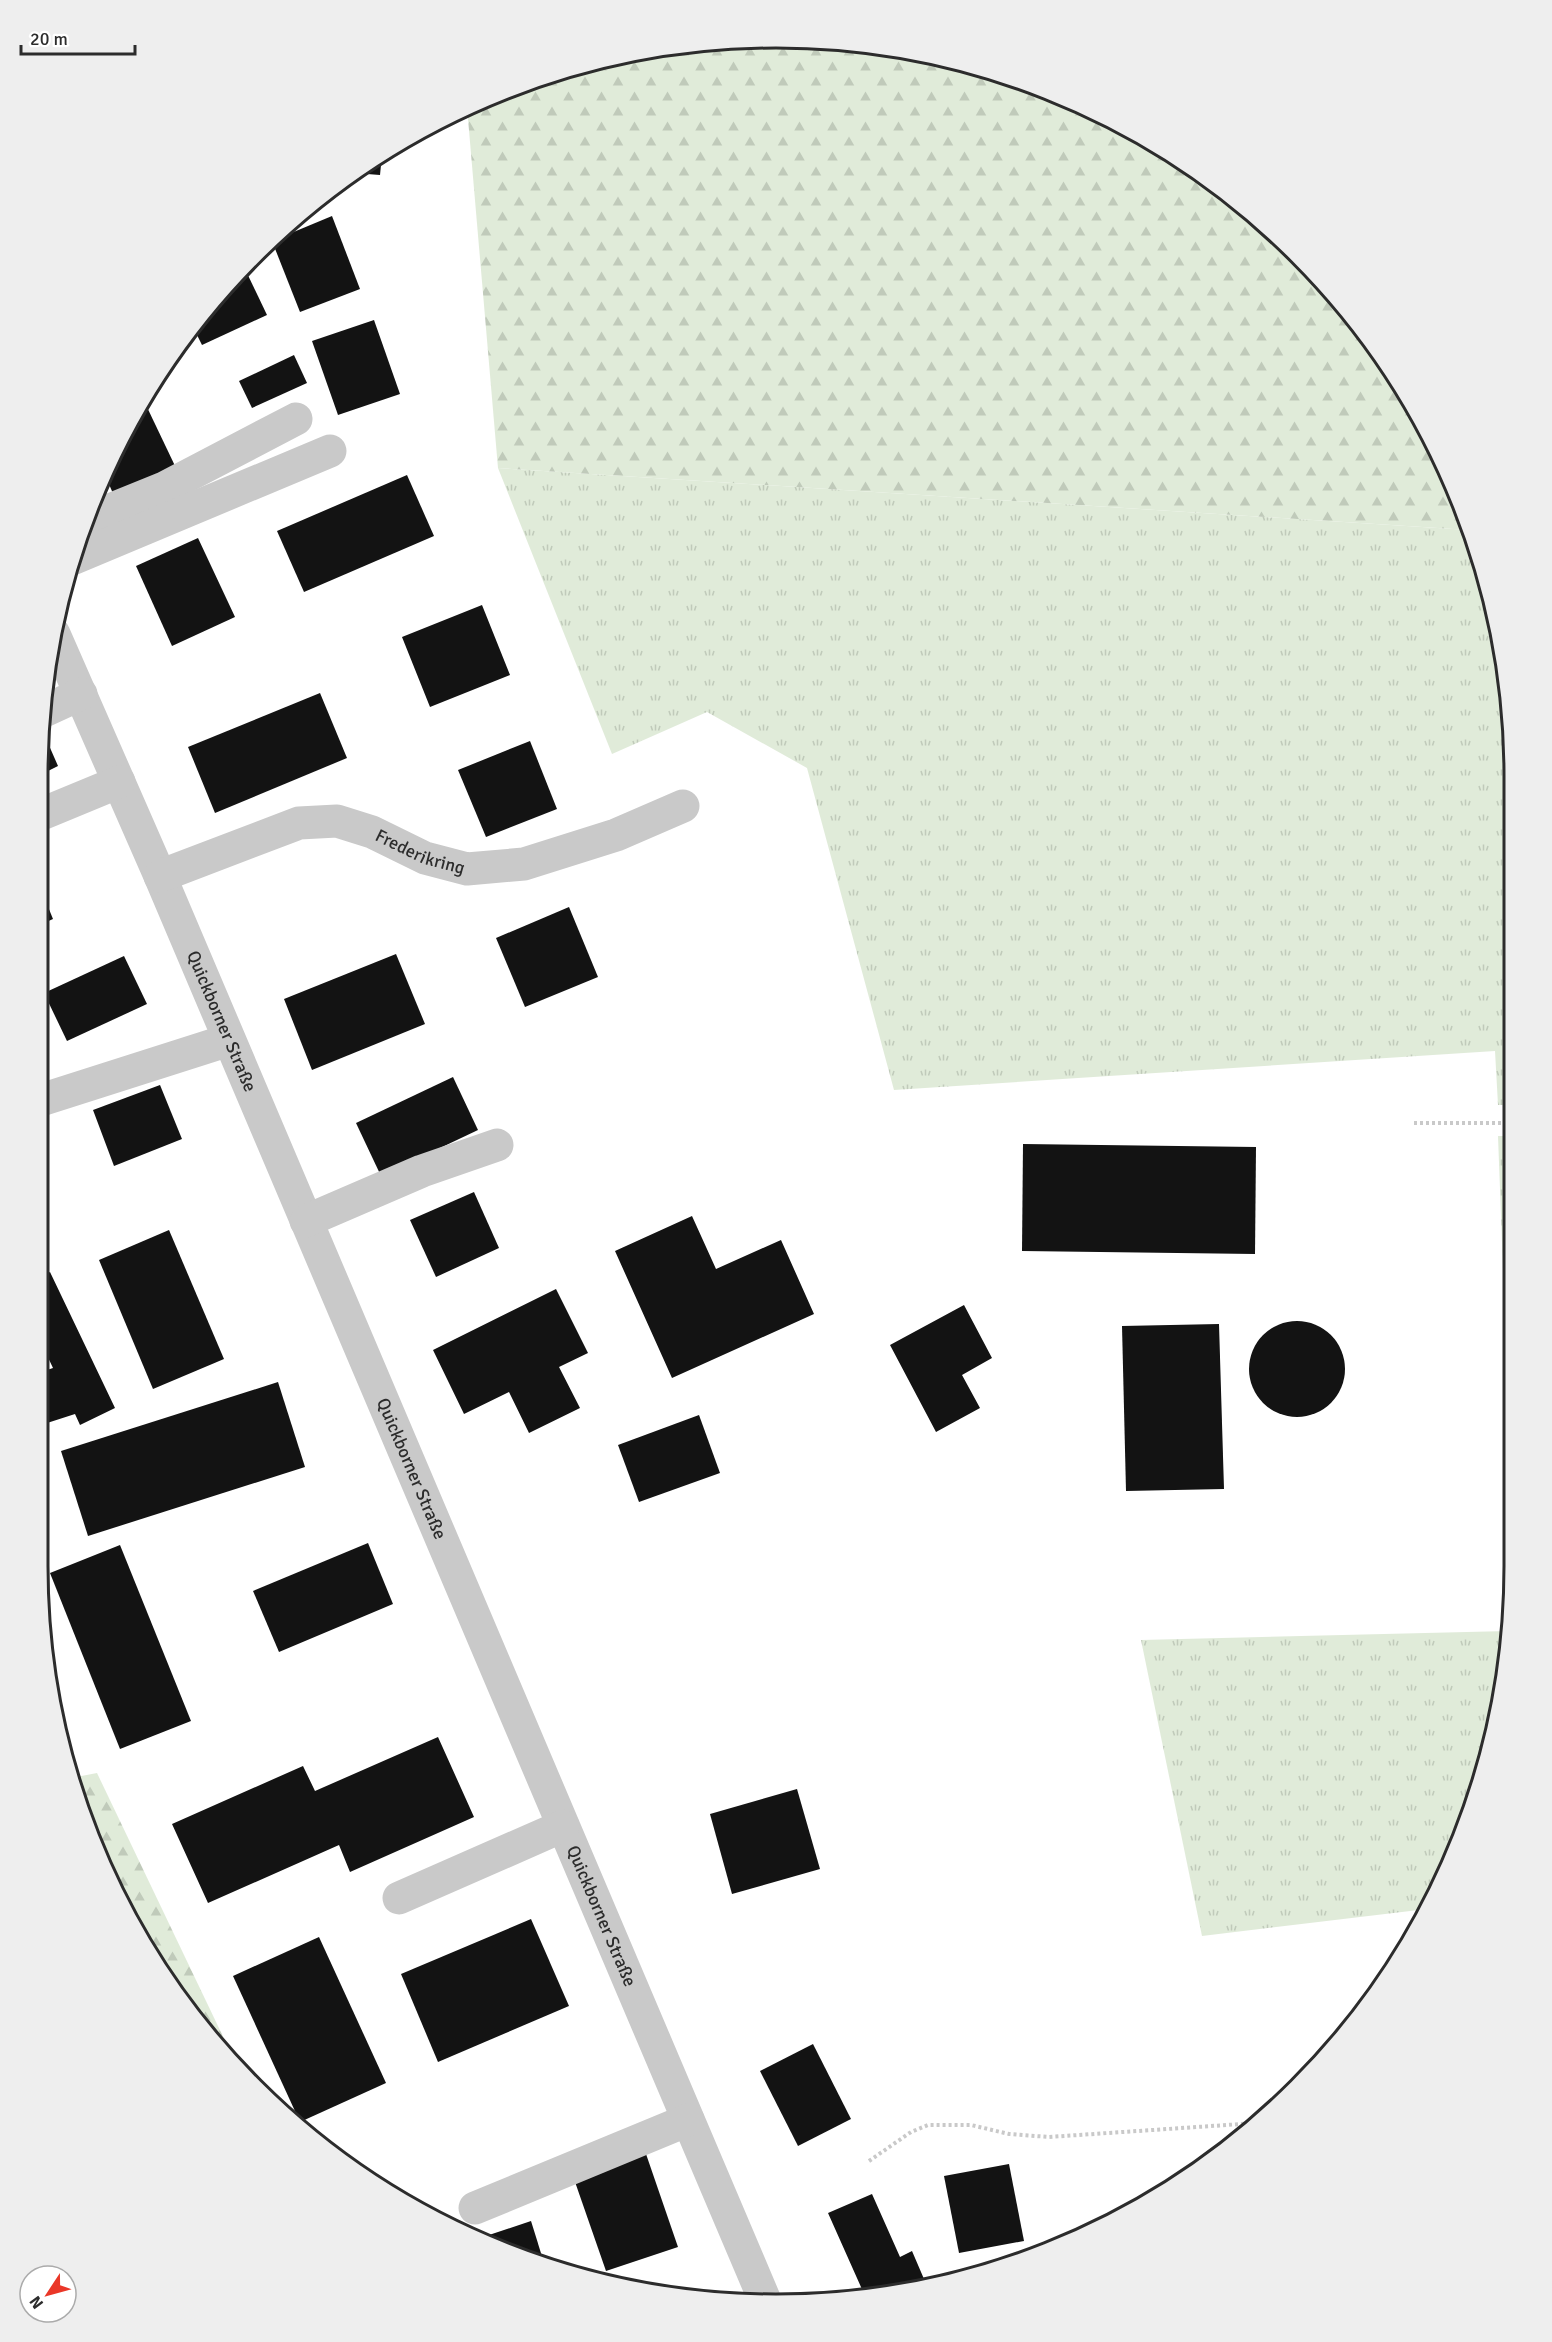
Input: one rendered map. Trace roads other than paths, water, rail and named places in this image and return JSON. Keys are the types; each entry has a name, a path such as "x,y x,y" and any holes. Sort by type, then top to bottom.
{"street":[{"path":"96,515 164,488 297,419"},
{"path":"83,554 330,451"},
{"name":"Quickborner Straße","path":"60,647 160,876 762,2293"},
{"path":"52,707 81,694"},
{"path":"48,811 119,782"},
{"name":"Frederikring","path":"160,876 299,824 337,820 372,832 425,858 467,869 524,864 616,835 683,806"},
{"path":"48,1098 229,1040"},
{"path":"306,1221 422,1171 497,1145"},
{"path":"399,1899 563,1826"},
{"path":"475,2208 688,2120"}]}
